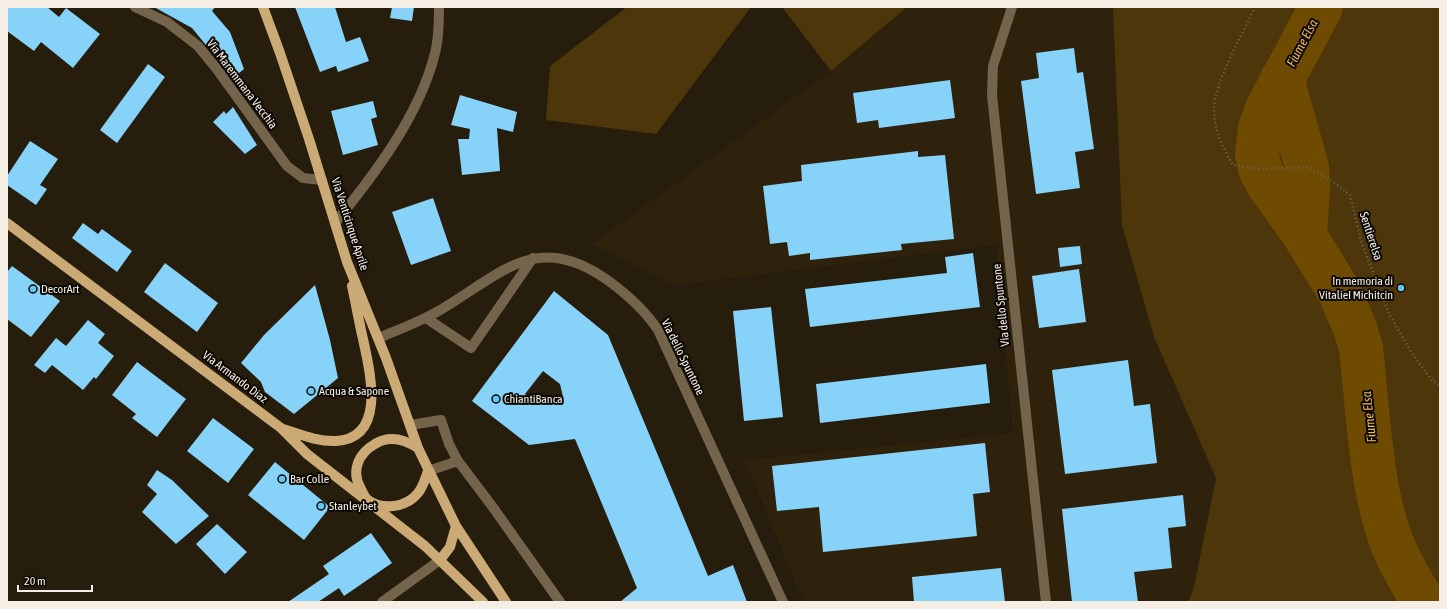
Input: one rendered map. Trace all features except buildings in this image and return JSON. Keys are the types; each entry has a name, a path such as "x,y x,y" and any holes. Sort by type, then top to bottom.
{"main road":[{"name":"Via Venticinque Aprile","path":"263,7 280,53 322,180 347,262 379,338 418,448"},
{"name":"Via Armando Diaz","path":"7,223 281,428 307,454 368,500 425,546 483,602"},
{"path":"281,428 316,438 335,441 355,436 365,425 368,418 372,393 371,376 347,262"},
{"path":"428,471 418,494 401,505 390,507 379,505 368,500 357,481 356,475 359,459 363,453 378,442 392,438 404,440 418,448 456,526 506,602"},
{"path":"440,560 450,547 456,526"}],"street":[{"name":"Via Maremmana Vecchia","path":"135,7 166,22 188,37 216,68 287,166 303,178 322,180"},
{"path":"335,223 378,167 406,122 418,99 436,52 439,7"},
{"name":"Via dello Spuntone","path":"1012,7 993,66 992,94 1046,602"},
{"path":"426,318 470,348 533,258"},
{"name":"Via dello Spuntone","path":"379,338 426,318 508,266 533,258 558,258 574,262 589,269 628,296 652,321 663,341 783,602"},
{"path":"410,425 441,420 449,444 458,461 560,602"},
{"path":"428,471 458,461"},
{"path":"382,602 440,560"}],"path":[{"name":"Sentierelsa","path":"1255,7 1222,77 1214,109 1217,132 1222,147 1233,165 1260,169 1307,167 1327,177 1350,195 1361,240 1389,314 1411,352 1431,379 1440,386"}],"shaded area":[{"path":"627,7 751,7 656,134 546,120 550,66"},
{"path":"782,7 907,7 831,71"},
{"path":"907,7 1113,7 1123,225 1154,337 1216,478 1194,587 1188,602 804,602 744,460 1013,433 996,245 675,285 592,244 831,71"},
{"path":"1113,7 1440,7 1440,602 1188,602 1194,587 1216,478 1154,337 1122,225"}],"waterway":[{"name":"Fiume Elsa","path":"1321,7 1267,109 1260,128 1257,155 1260,169 1268,184 1305,236 1340,293 1355,328 1361,348 1374,472 1379,497 1392,543 1406,573 1423,602"},
{"name":"Fiume Elsa","path":"1282,79 1307,167 1308,187 1305,236"}],"place":[{"name":"In memoria di VitalieI Michitcin","path":"1401,288"},
{"name":"DecorArt","path":"33,289"},
{"name":"Acqua & Sapone","path":"311,391"},
{"name":"ChiantiBanca","path":"496,399"},
{"name":"Bar Colle","path":"282,479"},
{"name":"Stanleybet","path":"321,506"}]}
